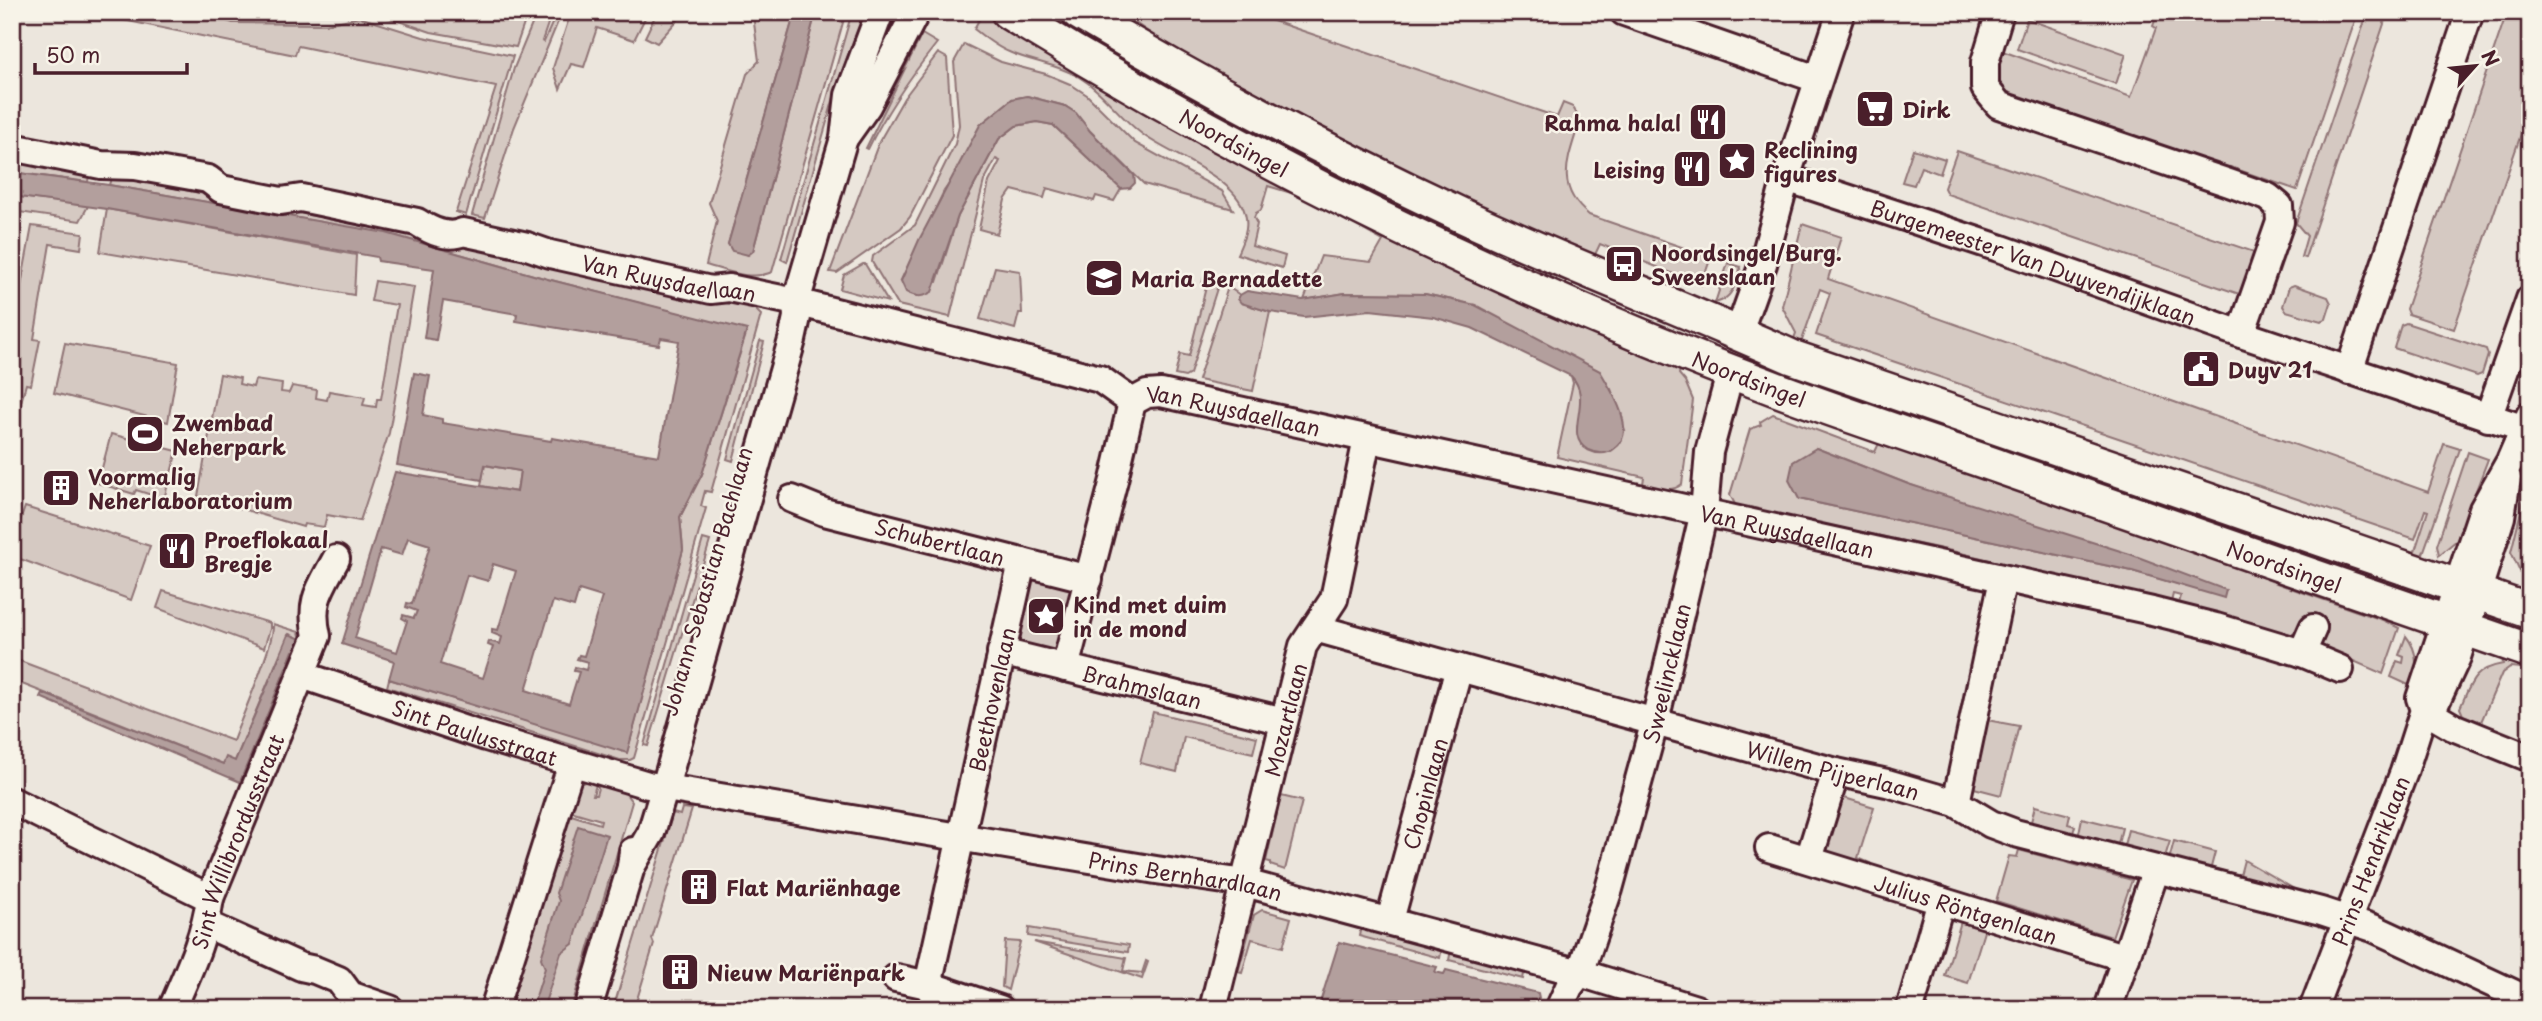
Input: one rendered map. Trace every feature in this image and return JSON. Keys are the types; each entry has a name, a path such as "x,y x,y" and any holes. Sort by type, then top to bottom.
{"main road":[{"name":"Noordsingel","path":"1008,12 1104,71 1315,185 1572,306 1800,397 2530,651"},
{"name":"Noordsingel","path":"1078,12 1144,52 1302,136 1461,215 1792,357 2530,611"},
{"path":"1731,370 1738,334"}],"street":[{"name":"Johann Sebastian Bachlaan","path":"588,1009 631,867 636,822 656,786 676,681 702,606 778,327 785,312 796,302 844,138 849,95 880,12"},
{"name":"Johann Sebastian Bachlaan","path":"844,138 867,106 916,12"},
{"path":"1624,12 1817,79"},
{"path":"1738,334 1763,264 1786,178 1841,12"},
{"path":"2000,12 1985,62 1985,88 1999,106 2229,183 2268,197 2279,206 2280,222 2241,334"},
{"path":"2349,371 2470,12"},
{"name":"Van Ruysdaellaan","path":"12,147 101,165 135,166 208,179 221,189 281,201 300,198 417,222 429,230 454,236 463,232 711,290 729,288 796,302 1100,379 1132,402 1147,394 1161,393 1704,512 2203,624 2302,653 2340,669"},
{"name":"Burgemeester Van Duyvendijklaan","path":"1786,178 2002,249 2488,418 2527,422"},
{"path":"2488,418 2530,299"},
{"name":"Sweelincklaan","path":"1559,1009 1569,987 1580,973 1609,889 1655,721 1704,512 1709,452 1731,370"},
{"path":"1065,668 1132,402"},
{"name":"Prins Hendriklaan","path":"2313,1009 2404,772 2424,710 2435,704 2457,657 2456,625 2468,589 2483,509 2510,461 2527,422"},
{"name":"Mozartlaan","path":"1213,1009 1303,646 1334,599 1367,439"},
{"name":"Schubertlaan","path":"792,499 824,512 1089,579"},
{"name":"Sint Willibrordusstraat","path":"172,1009 193,962 206,924 210,898 317,636 312,615 320,588 336,559"},
{"name":"Beethovenlaan","path":"933,997 961,836 1022,562"},
{"path":"1956,803 2003,579"},
{"name":"Willem Pijperlaan","path":"1315,628 1956,803 1991,824 2015,833 2347,920 2398,940 2530,1001"},
{"path":"2302,653 2313,628"},
{"name":"Brahmslaan","path":"1001,652 1284,721"},
{"name":"Chopinlaan","path":"1390,920 1459,668"},
{"name":"Sint Paulusstraat","path":"302,675 572,763 656,786"},
{"path":"2424,710 2453,727 2530,758"},
{"path":"494,1009 572,763"},
{"path":"1809,859 1836,772"},
{"name":"Prins Bernhardlaan","path":"656,786 1245,883 1580,973 1696,1009"},
{"path":"12,801 210,898"},
{"name":"Julius Röntgenlaan","path":"1769,848 2126,958"},
{"path":"2108,1009 2156,869"},
{"path":"1910,1009 1941,901"},
{"path":"206,924 301,967 339,980 349,995 390,1009"},
{"path":"896,978 933,997 1000,1009"}],"shaded area":[{"path":"84,12 198,12 233,23 326,24 359,17 423,37 513,56 466,215 456,212 496,87 298,46 295,55"},
{"path":"372,12 528,12 516,47 431,32"},
{"path":"537,12 552,12 542,41 544,42 557,12 562,12 514,128 485,218 472,215 514,68"},
{"path":"571,12 648,12 634,40 597,28 584,67 571,64 560,89 553,68"},
{"path":"657,12 685,12 657,43 645,37"},
{"path":"751,12 795,12 728,244 748,255 753,251 814,12 846,12 772,272 756,276 706,265 717,221 709,203 747,74 759,61"},
{"path":"795,12 814,12 814,19 753,251 748,255 732,251 728,244"},
{"path":"852,12 861,12 860,24 840,76 787,262 781,259"},
{"path":"983,12 1308,198 1268,186 1261,210 1254,218 1257,224 1252,246 1285,256 1282,268 1237,254 1246,229 1245,212 1237,197 1224,184 1142,134 1079,77 1009,52 990,42 974,29"},
{"path":"1119,12 1247,12 1557,117 1563,103 1573,107 1580,120 1569,159 1567,182 1578,204 1589,215 1711,257 1701,285 1600,244 1592,261 1467,204 1212,75"},
{"path":"2158,12 2358,12 2297,190 2230,167 2226,176 2148,149 2150,141 2136,136 2133,144 1998,92 1994,48 2131,97 2156,28 2153,26"},
{"path":"2368,12 2388,12 2305,258 2301,257 2307,236 2296,223"},
{"path":"2507,12 2530,12 2530,108 2454,329 2408,314 2406,309"},
{"path":"2027,19 2126,54 2116,84 2017,49"},
{"path":"922,34 937,43 900,94 868,149 866,148"},
{"path":"1088,42 1185,85 1694,328 1692,333 1554,276 1494,257 1284,156"},
{"path":"964,44 1001,62 1046,74 1070,84 1087,95 1135,143 1222,191 1233,209 1144,184 1065,106 1027,96 1012,99 944,191 901,280 937,282 958,216 999,139 1016,126 1037,122 1053,125 1121,189 1114,201 1096,196 1094,201 1047,188 1044,198 1012,190 1005,200 997,234 979,229 989,182 1000,161 996,159 984,181 950,317 898,305 872,262 873,256 915,225 955,144 959,125 954,62"},
{"path":"938,53 947,58 952,135 910,217 901,228 837,273 830,272 879,142 904,98"},
{"path":"1027,96 1065,106 1076,113 1134,175 1135,183 1130,188 1121,189 1053,125 1037,122 1016,126 999,139 958,216 932,292 919,296 906,292 901,281 919,240 980,125 1012,99"},
{"path":"1913,149 1945,159 1940,174 1921,167 1914,185 1902,182"},
{"path":"1957,151 2263,255 2248,297 1947,194 1944,188"},
{"path":"12,153 90,169 88,182 12,172"},
{"path":"12,172 109,185 386,233 551,280 747,330 702,474 680,517 683,550 627,753 389,679 394,661 342,644 395,472 517,492 520,471 485,465 482,480 397,465 414,373 430,376 423,415 442,419 442,423 659,456 679,341 661,338 659,345 516,321 517,314 443,301 436,340 424,338 434,269 378,261 377,257 107,209 12,196","holes":["408,538 430,545 412,604 407,603 406,607 417,611 414,618 403,615 402,618 407,621 397,652 355,638 381,549 402,555","493,564 516,571 498,630 492,629 492,633 502,637 500,644 489,641 488,645 493,647 483,678 440,664 467,575 488,581","579,590 602,597 584,656 579,655 577,659 588,662 586,670 575,667 574,671 579,672 569,704 526,690 553,601 574,607"]},
{"path":"120,177 364,226 366,230 109,185 111,178"},
{"path":"12,196 88,206 80,221 12,211"},
{"path":"1334,207 1682,363 1679,374 1693,400 1682,484 1673,489 1658,488 1643,484 1644,477 1557,457 1573,383 1571,376 1580,395 1577,431 1625,430 1611,389 1475,305 1425,294 1345,293 1304,300 1321,256 1371,262 1383,241 1333,213"},
{"path":"107,209 356,255 354,295 100,252"},
{"path":"1802,224 1841,237 1828,279 2428,492 2444,444 2460,449 2421,559 2413,557 2428,511 2425,510 2415,539 1816,335 1830,293 1820,289 1800,346 1792,344 1796,333 1782,306"},
{"path":"32,226 83,233 81,249 50,244 34,339 40,340 31,385 26,384 12,435 12,355 20,328 12,324 12,302 18,302"},
{"path":"388,231 746,301 746,305 761,315 711,492 705,491 701,506 706,508 634,758 630,760 620,760 387,687 389,679 627,752 683,550 680,517 702,474 747,331 551,280 386,233"},
{"path":"1728,263 1741,267 1733,290 1726,298 1715,303"},
{"path":"863,264 888,302 840,289 844,275"},
{"path":"995,267 1020,271 1022,313 1019,313 1015,329 980,319"},
{"path":"1204,277 1219,282 1190,374 1185,377 1175,375 1180,354 1189,356 1206,287 1202,285"},
{"path":"375,281 414,287 389,433 360,521 327,515 324,527 304,524 303,527 198,496 220,374 240,378 239,384 253,387 255,380 282,384 281,392 289,393 292,386 317,390 316,398 327,400 329,391 365,397 363,405 376,407 377,399 381,399 397,305 371,301"},
{"path":"2294,285 2328,297 2331,303 2326,319 2321,321 2286,311 2283,306 2289,287"},
{"path":"1228,287 1240,295 1242,303 1270,312 1253,391 1198,380"},
{"path":"1247,291 1303,300 1345,293 1425,294 1475,305 1600,371 1621,411 1624,432 1621,442 1608,452 1588,450 1577,435 1580,395 1578,385 1571,376 1472,328 1433,317 1370,310 1304,317 1270,312 1241,303 1238,299 1240,295"},
{"path":"2406,323 2486,349 2488,355 2482,374 2477,376 2394,348 2401,325"},
{"path":"760,341 764,342 733,461 727,459"},
{"path":"65,343 178,363 168,422 54,393"},
{"path":"1782,373 1905,419 2004,443 2411,587 2276,542 2193,522 1780,378"},
{"path":"1773,414 1875,452 1881,439 2195,548 2264,578 2383,620 2399,628 2383,674 2317,645 2301,632 2294,637 2179,603 2181,596 2173,594 2171,602 1952,551 1736,506 1730,495 1750,429 1761,425 1760,422","holes":["1816,448 1908,484 2224,597 2132,571 1799,499"]},
{"path":"111,434 177,451 164,499 136,490 134,494 98,483"},
{"path":"1816,448 1908,484 2130,554 2226,590 2224,598 2132,571 1799,499 1789,480 1793,462"},
{"path":"2468,452 2488,459 2457,540 2439,555 2437,545"},
{"path":"484,465 520,471 517,492 481,486"},
{"path":"2530,474 2530,573 2520,571 2511,552"},
{"path":"25,507 150,546 131,600 12,556 12,544"},
{"path":"703,539 710,541 648,746 644,745"},
{"path":"1032,577 1066,581 1075,591 1058,651 1048,655 1019,645 1016,636"},
{"path":"163,591 270,623 264,648 157,608"},
{"path":"273,624 299,632 301,639 288,635 235,761 223,764 12,680 12,658 233,741 269,647"},
{"path":"289,634 301,639 297,652 293,651 240,782 40,697 42,693 223,764 226,757 235,761"},
{"path":"2406,636 2416,660 2413,687 2391,677 2397,661 2403,663 2404,657 2399,655"},
{"path":"2502,657 2530,661 2530,669 2510,667 2502,673 2481,722 2463,715 2460,708 2474,679 2485,669 2503,664"},
{"path":"1153,712 1257,737 1253,753 1184,737 1177,772 1140,763"},
{"path":"1987,720 2019,726 2001,795 1974,788"},
{"path":"593,779 597,781 593,795 596,795 600,781 623,790 632,802 571,1009 506,1009 568,814 600,824 601,820 567,810 575,789 581,783"},
{"path":"1281,796 1302,801 1285,870 1266,861"},
{"path":"1838,796 1874,807 1858,858 1870,863 1868,870 1827,853 1824,841"},
{"path":"2035,806 2070,815 2068,824 2075,826 2072,836 2030,826"},
{"path":"682,808 692,809 652,939 654,944 634,1009 613,1009 673,813 680,815"},
{"path":"2082,818 2122,828 2117,848 2078,838"},
{"path":"578,826 607,835 573,944 561,953 543,1009 532,1009 545,968 541,958 559,901 556,893"},
{"path":"2128,830 2170,841 2164,860 2123,849"},
{"path":"2174,841 2215,852 2210,871 2169,860"},
{"path":"2019,850 2132,880 2112,937 1996,901 2009,856 2017,857"},
{"path":"2244,860 2308,897 2239,879"},
{"path":"1262,910 1291,918 1283,947 1252,939 1242,973 1238,972 1254,915"},
{"path":"1962,918 1986,925 1968,983 1945,976"},
{"path":"1361,926 1442,947 1440,958 1359,936"},
{"path":"1029,928 1129,945 1128,952 1028,936"},
{"path":"1005,941 1020,942 1008,990 1002,987"},
{"path":"1034,942 1126,958 1123,971 1142,973 1146,961 1148,962 1142,979"},
{"path":"1339,942 1437,967 1435,972 1444,974 1446,970 1538,993 1539,998 1536,1001 1531,1000 1528,1009 1318,1009"},
{"path":"1451,950 1525,969 1523,979 1449,960"}],"place":[{"name":"Dirk","path":"1875,109"},
{"name":"Rahma halal","path":"1708,122"},
{"name":"Reclining figures","path":"1737,161"},
{"name":"Leising","path":"1692,169"},
{"name":"Noordsingel/Burg. Sweenslaan","path":"1624,264"},
{"name":"Maria Bernadette","path":"1104,278"},
{"name":"Duyv 21","path":"2201,369"},
{"name":"Zwembad Neherpark","path":"145,434"},
{"name":"Voormalig Neherlaboratorium","path":"61,488"},
{"name":"Proeflokaal Bregje","path":"177,551"},
{"name":"Kind met duim in de mond","path":"1046,616"},
{"name":"Flat Mariënhage","path":"699,887"},
{"name":"Nieuw Mariënpark","path":"680,972"}]}
